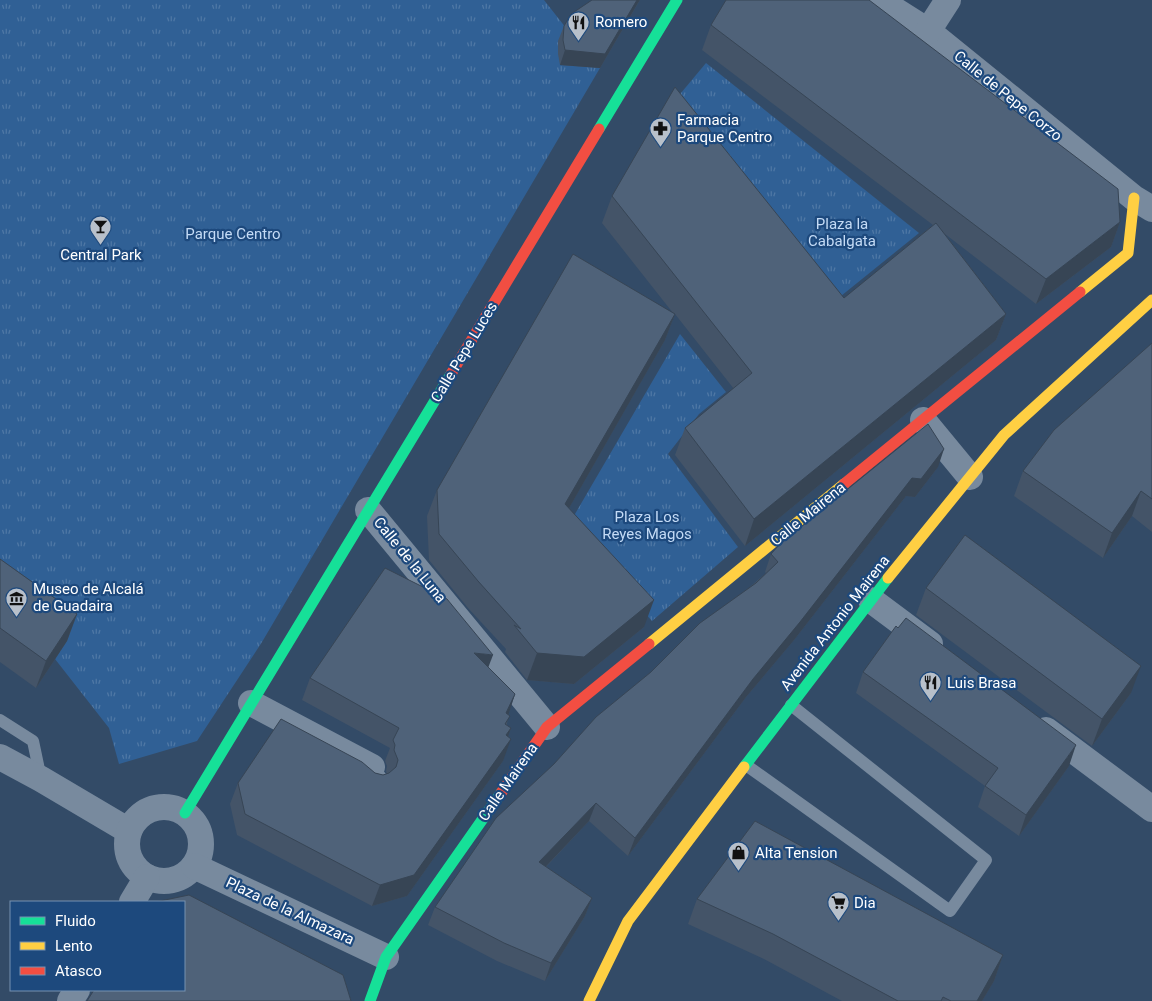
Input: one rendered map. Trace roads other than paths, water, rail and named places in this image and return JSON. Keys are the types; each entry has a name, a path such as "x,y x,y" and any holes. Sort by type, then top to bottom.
{"street":[{"name":"Calle Pepe Luces","path":"185,813 677,0"},
{"name":"Calle de Pepe Corzo","path":"879,0 928,31 1143,203"},
{"path":"928,31 948,0"},
{"name":"Calle Mairena","path":"370,1001 386,957 465,830 546,727 1128,253 1143,203"},
{"name":"Avenida Antonio Mairena","path":"589,1001 628,921 871,600 1004,435 1152,300"},
{"path":"923,420 970,477"},
{"name":"Calle de la Luna","path":"368,510 546,727"},
{"path":"871,600 951,659"},
{"path":"251,704 373,774"},
{"path":"1031,718 1152,807"},
{"path":"0,757 42,779 129,831"},
{"path":"169,807 185,813 195,823 201,837 201,850 194,866 184,875 170,880 148,877 135,867 128,854 129,831 136,819 148,810 169,807"},
{"name":"Plaza de la Almazara","path":"194,866 386,957"},
{"path":"133,901 148,877"}],"lane":[{"path":"746,765 950,911 986,860 791,705"},
{"path":"0,720 32,741 42,779"}],"place":[{"name":"Romero","path":"579,41"},
{"name":"Farmacia Parque Centro","path":"661,148"},
{"name":"Central Park","path":"101,245"},
{"name":"Museo de Alcalá de Guadaira","path":"17,617"},
{"name":"Luis Brasa","path":"931,702"},
{"name":"Alta Tension","path":"739,872"},
{"name":"Dia","path":"838,922"}],"park label":[{"name":"Plaza la Cabalgata","path":"842,232"},
{"name":"Parque Centro","path":"233,234"},
{"name":"Plaza Los Reyes Magos","path":"647,526"}]}
